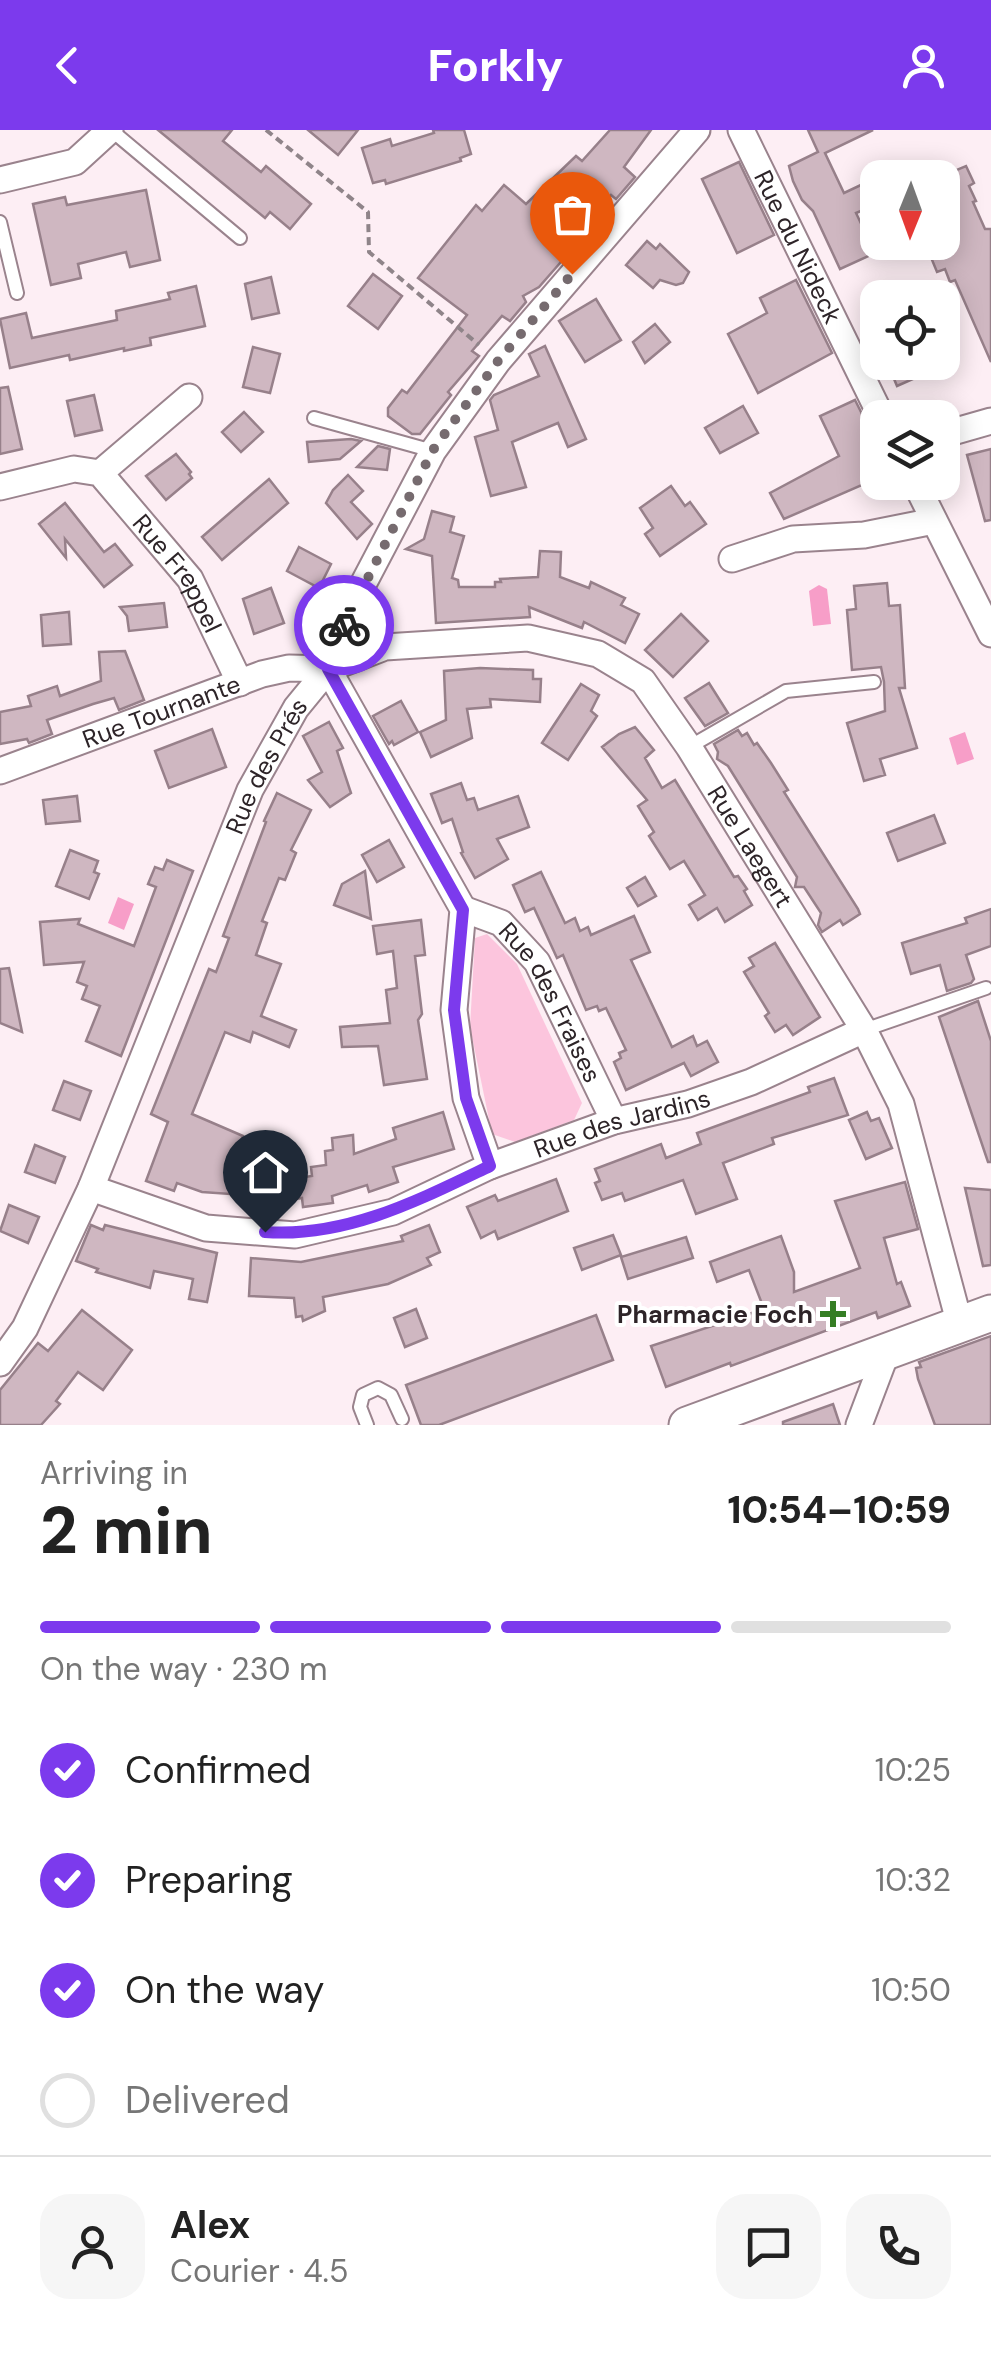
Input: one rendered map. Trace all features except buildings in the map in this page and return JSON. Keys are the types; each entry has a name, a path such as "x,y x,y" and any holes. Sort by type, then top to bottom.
{"main road":[{"path":"687,1425 976,1319"}],"street":[{"path":"1,178 75,162 111,130"},
{"name":"Rue des Prés","path":"0,1364 26,1328 91,1188 250,790 296,708 328,669 348,611 433,450 498,361 697,130"},
{"name":"Rue du Nideck","path":"741,130 873,400"},
{"path":"0,486 74,469 100,473 189,398"},
{"path":"960,430 991,421"},
{"name":"Rue Freppel","path":"100,473 190,578 240,683"},
{"path":"923,500 991,634"},
{"path":"732,559 793,540 864,535 934,521"},
{"name":"Rue Laegert","path":"328,669 385,647 528,638 598,654 643,682 690,747 864,1030 901,1104 976,1319"},
{"name":"Rue Tournante","path":"0,770 240,683 289,668 328,669"},
{"name":"Rue des Fraises","path":"328,669 463,910 454,1010 466,1098 490,1166"},
{"name":"Rue des Fraises","path":"463,910 501,923 537,962 614,1120"},
{"name":"Rue des Jardins","path":"91,1188 206,1228 295,1234 393,1212 490,1166 614,1120 688,1104 750,1082 864,1030"},
{"path":"859,1425 888,1351"}],"lane":[{"path":"111,130 240,238"},
{"path":"0,222 18,293"},
{"path":"314,418 433,450"},
{"path":"690,747 786,692 874,682"},
{"path":"864,1030 986,988"},
{"path":"367,1425 360,1407 363,1394 378,1388 391,1396 402,1419"}],"path":[{"path":"266,130 368,212 369,252 498,361"}],"shaded area":[{"path":"819,585 827,589 831,624 813,626 809,591"},
{"path":"965,732 974,759 957,765 949,738"},
{"path":"118,897 134,904 124,930 108,923"},
{"path":"487,934 517,964 582,1103 574,1120 515,1142 492,1134 470,1027 475,938"}],"way so far":[{"path":"344,625 433,450 498,361 572,274"}],"place":[{"name":"Pharmacie Foch","path":"833,1314"}],"route":[{"path":"265,1232 295,1234 393,1212 490,1166 466,1098 454,1010 463,910 328,669 344,625"}]}
